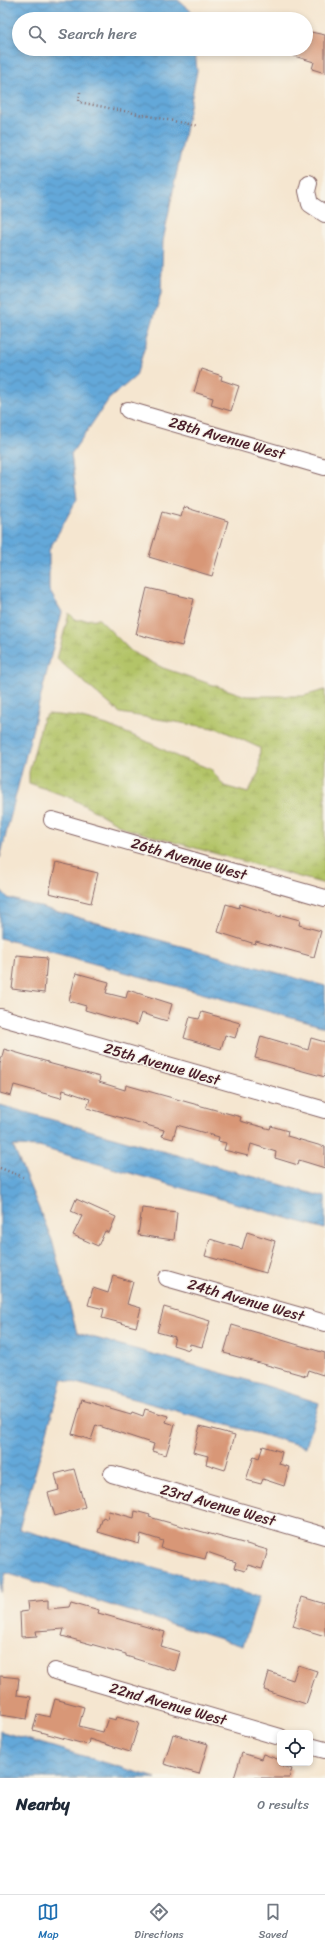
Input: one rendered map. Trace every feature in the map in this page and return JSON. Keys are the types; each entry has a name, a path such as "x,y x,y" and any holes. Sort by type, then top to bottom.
{"street":[{"path":"309,183 307,191 310,204 325,214"},
{"name":"28th Avenue West","path":"128,410 325,467"},
{"name":"26th Avenue West","path":"52,820 325,898"},
{"name":"25th Avenue West","path":"0,1017 325,1110"},
{"name":"24th Avenue West","path":"167,1278 325,1323"},
{"name":"23rd Avenue West","path":"112,1474 325,1536"},
{"name":"22nd Avenue West","path":"55,1671 277,1736"},
{"path":"313,1747 325,1750"}],"path":[{"path":"80,92 78,102 198,126"},
{"path":"0,1168 22,1177"}],"green space":[{"path":"69,613 76,620 99,619 132,652 163,668 246,696 303,696 325,690 325,884 127,829 71,798 29,783 29,772 43,718 48,714 78,717 107,725 146,741 178,757 211,769 224,786 248,793 259,772 260,748 219,729 120,713 57,659"}],"water":[{"path":"0,0 178,0 192,12 12,12 12,56 196,56 197,71 163,241 161,294 136,376 109,399 71,454 77,499 49,550 49,590 62,612 0,858"},
{"path":"0,889 8,898 325,986 325,1027 0,938"},
{"path":"0,1105 325,1197 325,1229 39,1147 13,1146 52,1240 77,1333 261,1384 319,1403 306,1447 62,1379 19,1529 259,1597 243,1646 6,1573 0,1593"},
{"path":"0,1731 156,1778 0,1778"}],"building":[{"path":"313,32 325,35 325,73 312,69 314,62 294,56 313,56"},
{"path":"201,369 222,376 221,380 239,386 231,411 211,405 213,398 194,392"},
{"path":"184,507 228,521 212,576 149,557 162,512 181,517"},
{"path":"147,588 194,599 182,646 136,634"},
{"path":"56,863 98,873 91,903 49,893"},
{"path":"226,904 239,908 240,904 281,917 281,915 300,920 299,925 321,931 314,957 256,941 255,944 218,932"},
{"path":"16,955 47,958 44,993 12,989"},
{"path":"76,973 109,982 106,993 126,998 128,990 172,1004 167,1021 141,1013 137,1025 85,1010 86,1006 69,1001"},
{"path":"202,1012 240,1023 235,1038 225,1035 221,1049 184,1038 190,1017 199,1019"},
{"path":"261,1036 308,1050 311,1038 325,1042 325,1077 255,1058"},
{"path":"4,1049 100,1077 99,1082 125,1090 126,1085 241,1117 240,1121 270,1129 271,1126 288,1131 287,1136 325,1147 325,1168 299,1160 298,1165 275,1158 276,1152 251,1144 248,1156 224,1150 226,1143 218,1141 219,1137 177,1125 173,1139 162,1136 164,1130 87,1108 90,1099 63,1090 61,1098 14,1085 11,1096 0,1093 0,1064"},
{"path":"76,1199 116,1217 109,1233 105,1231 98,1246 73,1235 82,1216 71,1211"},
{"path":"142,1208 177,1212 174,1240 138,1235"},
{"path":"247,1232 275,1241 266,1273 205,1256 210,1239 242,1249"},
{"path":"113,1276 133,1282 127,1304 141,1308 136,1327 102,1318 104,1309 88,1305 93,1288 108,1293"},
{"path":"164,1307 210,1321 202,1347 190,1344 189,1350 173,1345 175,1337 157,1332"},
{"path":"232,1325 325,1353 325,1369 323,1375 308,1370 306,1376 224,1353"},
{"path":"82,1400 131,1414 132,1412 143,1416 145,1409 168,1416 166,1422 175,1425 166,1455 152,1451 154,1444 96,1425 91,1440 72,1434"},
{"path":"200,1426 235,1435 225,1470 206,1464 208,1456 193,1452"},
{"path":"263,1446 282,1452 279,1464 289,1467 284,1486 263,1479 261,1484 246,1480 254,1456 259,1458"},
{"path":"74,1469 85,1507 55,1516 48,1493 59,1490 55,1474"},
{"path":"109,1511 134,1518 135,1511 150,1515 149,1517 268,1550 262,1569 248,1565 245,1571 234,1568 236,1562 207,1552 205,1559 161,1548 163,1541 141,1534 139,1544 98,1532 103,1517 107,1519"},
{"path":"302,1597 325,1604 325,1636 293,1626"},
{"path":"48,1600 48,1609 69,1607 71,1602 99,1610 98,1613 165,1632 161,1646 180,1652 175,1671 126,1656 126,1654 62,1636 64,1629 36,1631 37,1636 21,1637 20,1612 28,1611 27,1602"},
{"path":"298,1665 317,1671 306,1704 264,1690 269,1672 293,1680"},
{"path":"0,1676 19,1678 17,1695 31,1697 27,1719 0,1715"},
{"path":"55,1699 84,1707 79,1726 103,1732 108,1718 116,1720 117,1717 139,1723 130,1752 89,1739 88,1745 33,1730 37,1714 50,1717"},
{"path":"173,1734 208,1744 199,1774 164,1764"},
{"path":"242,1753 261,1759 263,1754 277,1759 277,1766 292,1769 289,1778 234,1778"}]}
